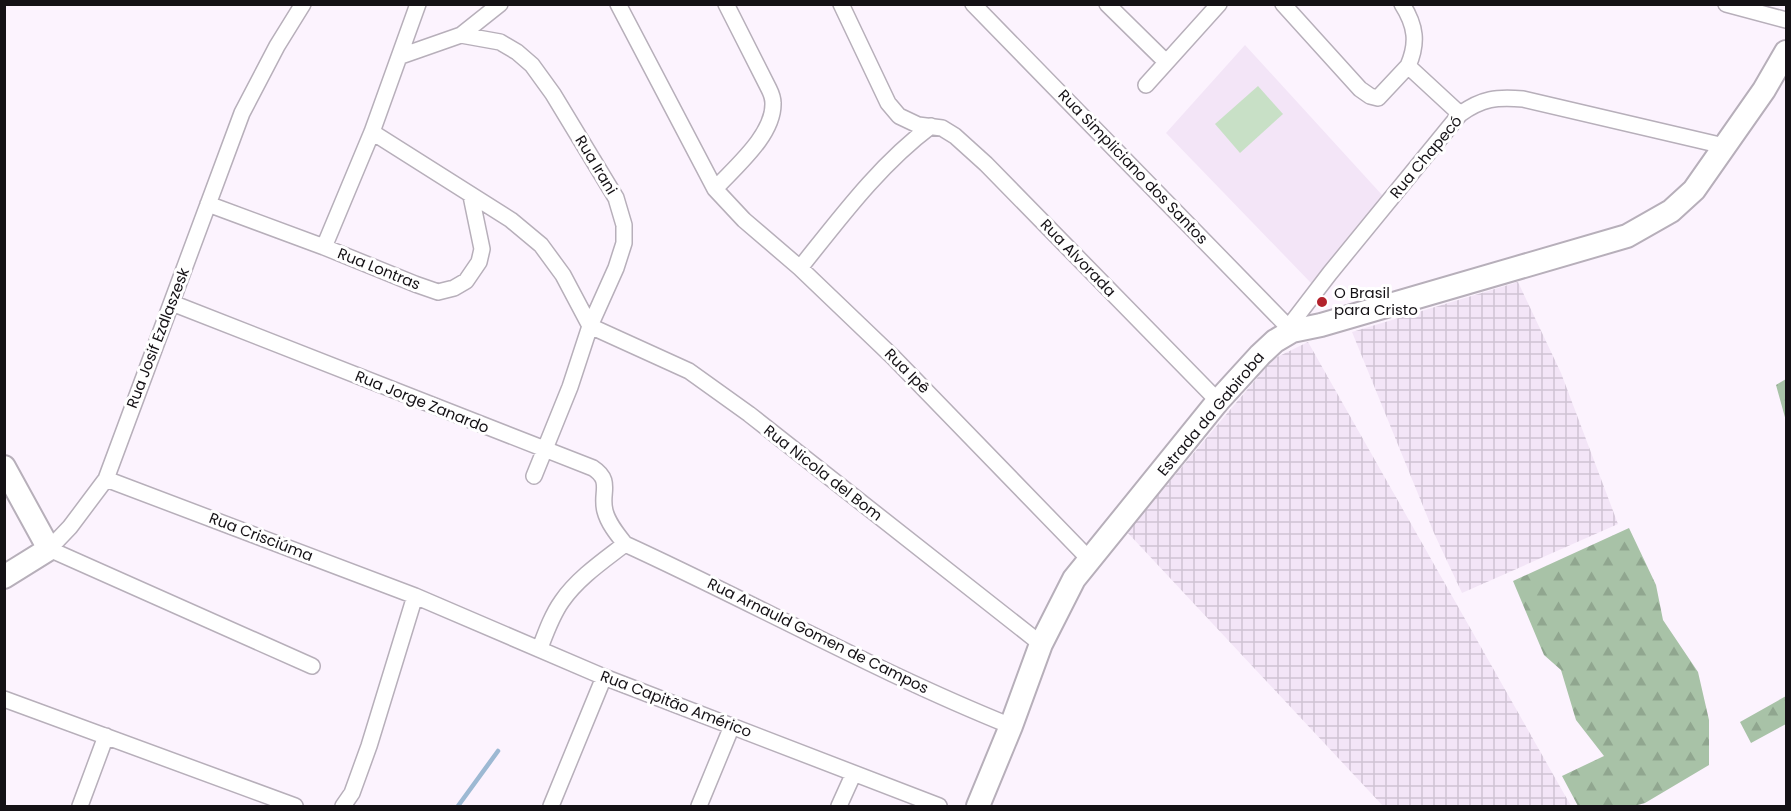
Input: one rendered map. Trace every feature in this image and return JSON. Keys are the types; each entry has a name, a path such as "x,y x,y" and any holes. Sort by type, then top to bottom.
{"main road":[{"name":"Estrada da Gabiroba","path":"978,807 1041,644 1074,579 1091,561 1218,401 1260,355 1292,330 1321,325 1627,236 1671,211 1694,190 1764,90 1786,52"},
{"path":"4,467 49,549 4,577"}],"street":[{"name":"Rua Josif Ezdlaszesk","path":"49,549 70,527 106,479 242,113 277,46 303,4"},
{"path":"324,247 372,132 418,4"},
{"path":"461,35 500,4"},
{"name":"Rua Ipê","path":"618,4 715,189 744,220 800,268 902,365 1091,561"},
{"path":"715,189 759,142 770,119 773,103 770,89 726,4"},
{"name":"Rua Alvorada","path":"841,4 888,103 899,116 918,125 942,128 955,136 986,164 1218,401"},
{"name":"Rua Simpliciano dos Santos","path":"973,4 1292,330"},
{"path":"1107,4 1166,62"},
{"path":"1146,85 1219,4"},
{"path":"1283,4 1360,89 1378,98 1408,66 1414,53 1416,40 1412,20 1402,4"},
{"path":"1726,4 1786,20"},
{"name":"Rua Irani","path":"401,56 461,35 500,42 517,52 532,65 553,94 616,198 624,225 624,243 616,268 590,326 570,387 534,476"},
{"path":"1408,66 1460,114"},
{"name":"Rua Chapecó","path":"1292,330 1294,320 1330,273 1460,114 1477,103 1498,97 1523,99 1724,146"},
{"path":"800,268 870,183 899,152 931,126"},
{"path":"372,132 511,220 541,245 563,275 590,326"},
{"name":"Rua Lontras","path":"208,204 438,292 454,288 466,281 479,262 482,249 471,196"},
{"name":"Rua Jorge Zanardo","path":"172,303 600,473 606,487 603,504 605,513 625,544"},
{"name":"Rua Nicola del Bom","path":"590,326 689,371 749,414 1041,644"},
{"name":"Rua Crisciúma","path":"106,479 415,596"},
{"path":"540,648 551,619 562,600 583,578 625,544"},
{"name":"Rua Arnauld Gomen de Campos","path":"625,544 952,702 1011,726"},
{"path":"49,549 312,666"},
{"path":"343,807 352,793 369,746 415,596"},
{"name":"Rua Capitão Américo","path":"415,596 604,677 939,807"},
{"path":"551,807 604,677"},
{"path":"4,699 295,807"},
{"path":"699,807 732,726"},
{"path":"80,807 106,736"},
{"path":"839,807 853,775"}],"shaded area":[{"path":"1245,45 1383,196 1311,283 1166,133"},
{"path":"1518,282 1561,373 1618,524 1462,593 1434,533 1352,332"},
{"path":"1308,342 1571,806 1383,806 1127,532 1273,359"}],"green space":[{"path":"1258,86 1283,114 1240,153 1215,124"},
{"path":"1786,379 1786,421 1776,385"},
{"path":"1629,528 1656,585 1663,620 1698,672 1709,720 1709,765 1645,803 1634,806 1578,806 1562,776 1604,756 1576,720 1561,670 1544,655 1513,581"},
{"path":"1786,696 1786,724 1751,743 1740,722"}],"waterway":[{"path":"458,806 498,751"}],"place":[{"name":"O Brasil para Cristo","path":"1322,302"}]}
